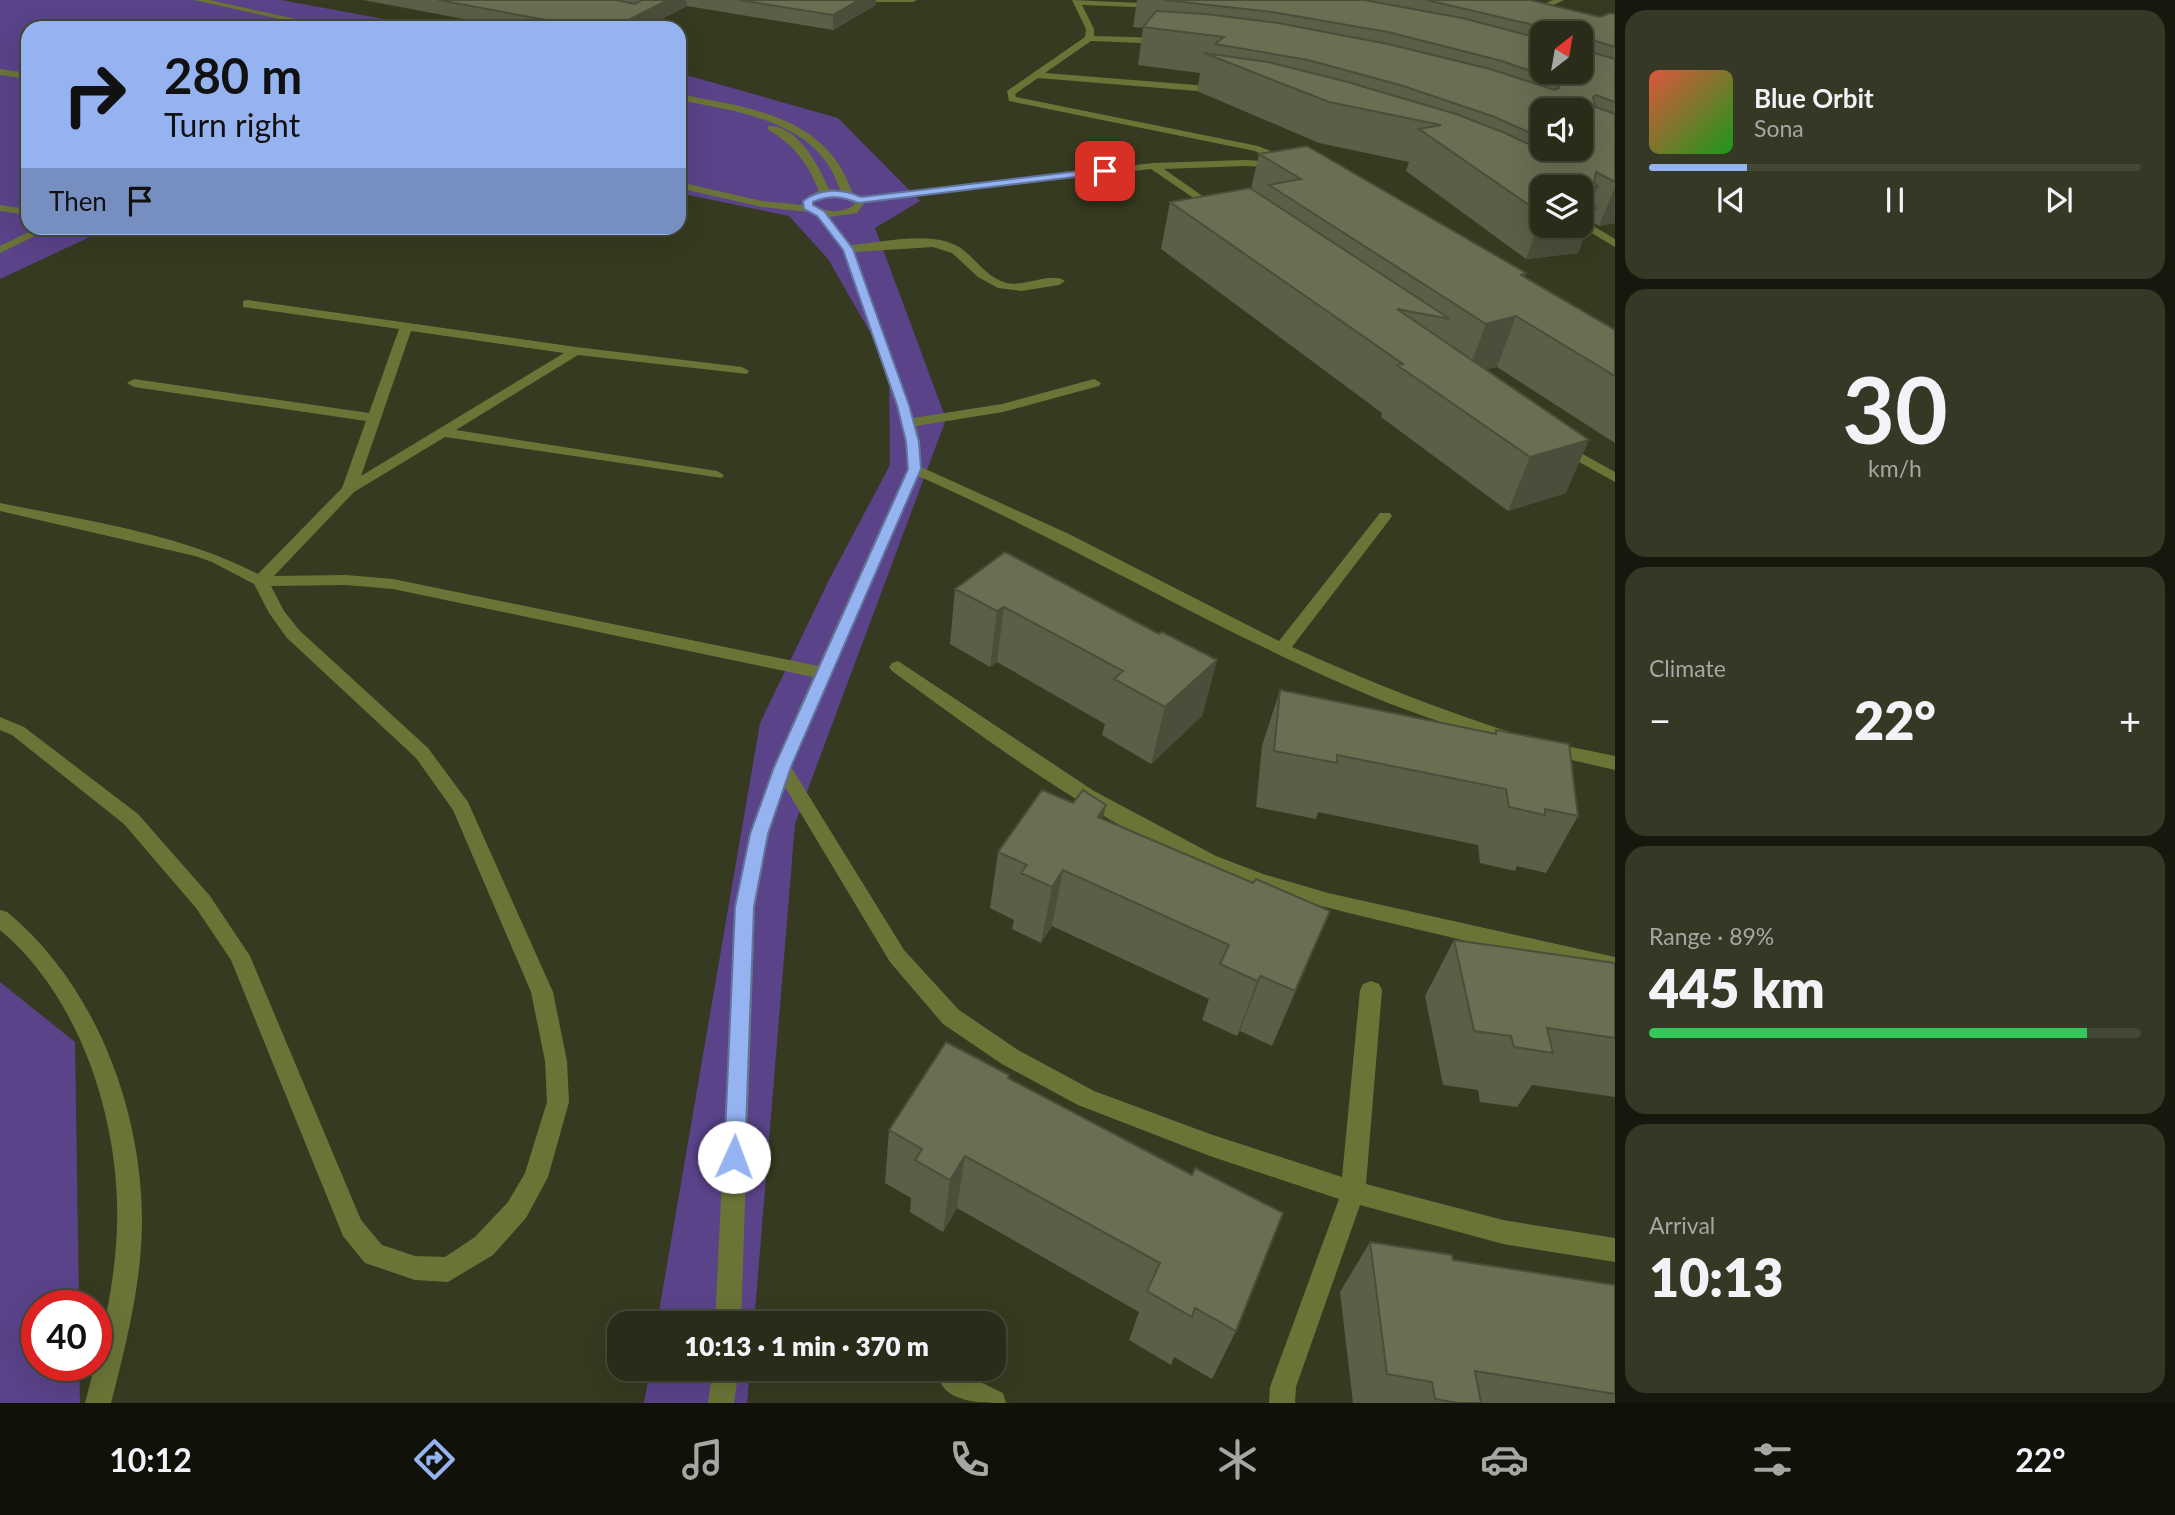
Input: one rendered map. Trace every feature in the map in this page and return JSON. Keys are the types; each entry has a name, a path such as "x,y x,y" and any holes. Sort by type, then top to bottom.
{"street":[{"path":"198,0 299,21"},
{"path":"866,0 914,0"},
{"path":"1527,14 1560,0"},
{"path":"1076,1 1172,7"},
{"path":"1076,1 1087,22 1089,38"},
{"path":"1514,11 1540,17"},
{"path":"1175,42 1089,38 1010,93 1012,99 1258,149 1280,158 1286,166"},
{"path":"0,72 21,75"},
{"path":"1037,75 1156,82 1236,93"},
{"path":"686,99 770,118 803,132 838,169 847,194"},
{"path":"686,106 750,120 776,130 809,158 825,193"},
{"path":"825,193 847,194 859,200 1153,166 1245,163 1298,169"},
{"path":"1153,166 1230,219"},
{"path":"686,186 762,204 814,207 847,214 860,208 859,200"},
{"path":"814,207 825,193"},
{"path":"814,207 847,248"},
{"path":"0,208 21,211"},
{"path":"728,1311 745,907 759,834 782,767 915,469 908,423 847,248 847,214"},
{"path":"1593,230 1615,244"},
{"path":"0,250 31,235"},
{"path":"847,248 937,244 957,250 991,283 1002,288 1059,281"},
{"path":"247,304 406,328 742,371"},
{"path":"349,489 406,328"},
{"path":"260,581 349,489 576,351"},
{"path":"134,383 373,418"},
{"path":"908,423 1003,408 1094,383"},
{"path":"442,432 717,475"},
{"path":"1553,442 1615,478"},
{"path":"915,469 998,504 1282,649 1398,699 1493,733 1615,763"},
{"path":"0,507 190,550 218,559 260,581 346,580 393,584 823,673"},
{"path":"1282,649 1385,516"},
{"path":"0,723 18,731 131,818 204,902 240,956 352,1227 374,1254 415,1268 448,1270 484,1247 517,1210 536,1177 558,1102 556,1061 542,992 461,807 438,773 422,753 293,634 277,613 260,581"},
{"path":"898,667 996,739 1145,829 1210,861 1254,878 1338,903 1615,965"},
{"path":"782,767 897,956 951,1017 1010,1056 1086,1098 1210,1145 1353,1192 1503,1232 1615,1250"},
{"path":"0,918 44,958 72,998 90,1033 117,1116 127,1168 128,1232 121,1302 98,1403"},
{"path":"1282,1403 1283,1387 1353,1192 1371,990"},
{"path":"721,1403 724,1381"},
{"path":"953,1382 993,1403"}],"shaded area":[{"path":"0,0 281,0 395,21 21,21 21,235 94,235 0,279"},
{"path":"686,75 838,118 920,201 875,228 946,419 795,824 755,1311 659,1311 760,723 830,578 890,465 889,365 828,259 789,216 686,194"},
{"path":"0,982 75,1042 79,1290 21,1290 21,1381 79,1381 80,1403 0,1403"},
{"path":"648,1381 749,1381 747,1403 644,1403"}],"building":[{"path":"438,0 616,0 635,4 642,0 668,0 627,21 552,21"},
{"path":"739,0 859,0 833,15"},
{"path":"1164,0 1364,0 1462,18 1530,36 1530,71 1388,32 1272,12"},
{"path":"1427,0 1530,0 1600,17 1615,14 1615,47 1593,40 1593,21 1530,21 1530,24"},
{"path":"1156,11 1278,23 1388,44 1490,69 1530,84 1555,90 1559,88 1558,84 1593,84 1593,53 1615,59 1615,102 1596,95 1593,97 1595,107 1615,114 1615,182 1596,172 1594,182 1598,186 1593,187 1593,175 1530,175 1530,206 1419,129 1441,125 1329,102 1204,53 1268,62 1456,114 1530,145 1530,161 1593,161 1593,98 1530,98 1530,133 1492,116 1400,85 1308,60 1215,44 1224,37 1143,27"},
{"path":"1307,146 1526,273 1521,275 1615,330 1615,376 1516,316 1486,324 1269,185 1301,179 1259,154"},
{"path":"1250,188 1450,319 1397,309 1589,440 1530,457 1397,365 1403,364 1170,202"},
{"path":"1005,552 1159,634 1162,632 1217,660 1165,707 1114,679 1123,671 1004,607 997,611 955,589"},
{"path":"1280,690 1496,734 1496,730 1569,744 1578,816 1545,809 1545,815 1509,807 1506,789 1337,755 1337,763 1274,751"},
{"path":"1042,790 1073,803 1083,790 1106,805 1098,817 1253,883 1256,879 1330,911 1295,991 1261,976 1257,981 1220,964 1229,945 1063,870 1052,887 1021,873 1027,865 998,852"},
{"path":"1454,940 1615,963 1615,1038 1547,1028 1553,1053 1514,1047 1511,1036 1474,1031"},
{"path":"946,1042 1009,1075 1008,1078 1192,1175 1195,1168 1283,1213 1236,1331 1195,1308 1192,1317 1147,1291 1160,1263 965,1156 950,1180 915,1160 922,1149 889,1130"},
{"path":"1370,1242 1452,1255 1453,1260 1615,1285 1615,1394 1475,1371 1481,1403 1458,1403 1435,1399 1432,1382 1387,1374"}],"route":[{"path":"734,1157 745,907 759,834 782,767 915,469 913,442 903,405 848,249 820,214 808,207 808,201 825,193 847,194 859,200 1105,171"}]}
